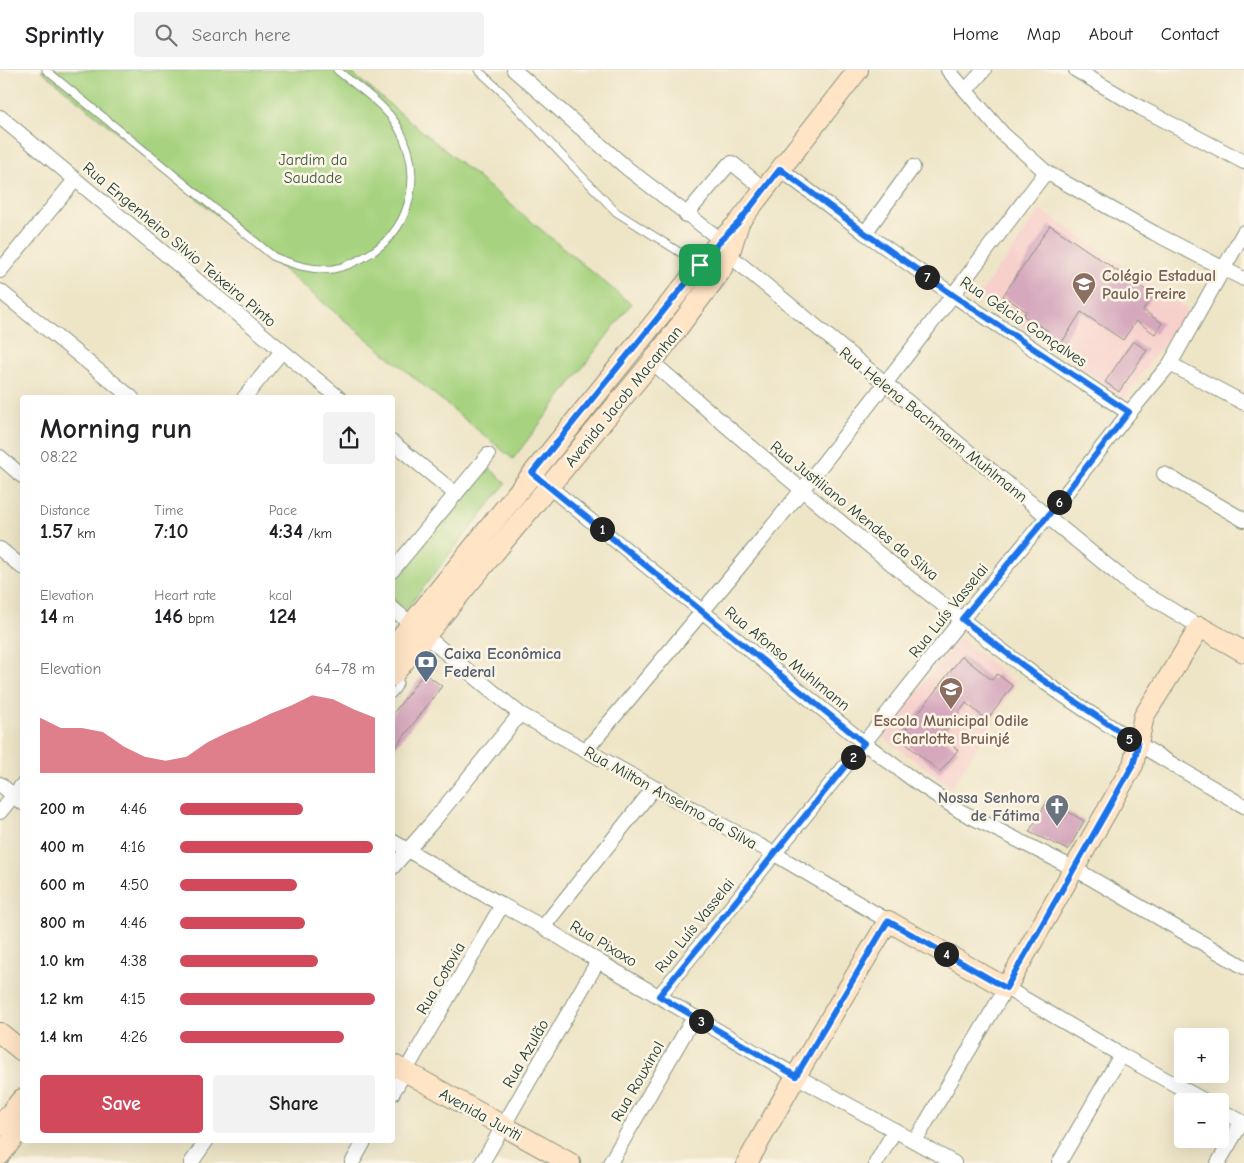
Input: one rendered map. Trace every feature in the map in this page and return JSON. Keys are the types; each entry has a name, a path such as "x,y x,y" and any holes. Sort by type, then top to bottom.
{"main road":[{"name":"Avenida Jacob Macanhan","path":"395,646 418,629 549,486 652,362 716,277 725,247 739,222 858,70"},
{"path":"703,262 721,255 725,247"},
{"name":"Avenida Jacob Macanhan","path":"395,672 418,629 532,473 703,262"},
{"path":"1006,988 1133,765 1144,716 1200,627"},
{"name":"Rua Helena Bachmann Muhlmann","path":"1200,627 1244,652"},
{"path":"747,1163 888,921"},
{"name":"Rua Milton Anselmo da Silva","path":"888,921 1006,988"},
{"path":"0,1033 20,1049"},
{"name":"Avenida Juriti","path":"399,1068 570,1163"},
{"path":"7,1136 20,1104"}],"street":[{"name":"Rua Helena Bachmann Muhlmann","path":"514,70 628,169 686,214 886,384 1047,517 1132,586 1200,627"},
{"path":"948,70 1003,134 1046,172 1154,233 1244,279"},
{"path":"966,90 984,70"},
{"path":"1076,70 1141,108 1244,162"},
{"name":"Rua Engenheiro Silvio Teixeira Pinto","path":"0,117 335,395"},
{"path":"686,214 728,164 737,167 764,189"},
{"path":"865,233 913,167"},
{"name":"Rua Gélcio Gonçalves","path":"780,169 865,233 953,295 1129,412"},
{"path":"586,750 801,491 886,384 1046,172"},
{"path":"0,271 75,180"},
{"name":"Rua Luís Vasselai","path":"659,996 962,619 1047,517 1129,412 1170,364 1244,232"},
{"path":"0,291 128,395"},
{"path":"246,395 282,351"},
{"name":"Rua Justiliano Mendes da Silva","path":"652,362 801,491 1037,676 1138,744 1244,806"},
{"path":"1170,364 1244,403"},
{"path":"395,444 456,494"},
{"path":"395,567 488,455"},
{"path":"0,458 20,474"},
{"name":"Rua Afonso Muhlmann","path":"532,473 864,743 915,781 960,811 1075,869 1244,967"},
{"path":"1164,474 1244,520"},
{"path":"0,549 20,565"},
{"name":"Rua Milton Anselmo da Silva","path":"395,610 520,714 653,789 773,853 888,921"},
{"path":"395,865 520,714"},
{"path":"0,784 20,794 0,812"},
{"path":"543,926 653,789"},
{"name":"Rua Pixoxo","path":"395,843 502,905 543,926 598,961 796,1076 954,1163"},
{"name":"Rua Cotovia","path":"395,1083 399,1068 502,905"},
{"name":"Rua Azulão","path":"482,1163 598,961"},
{"path":"915,1141 1006,988"},
{"name":"Rua Milton Anselmo da Silva","path":"1006,988 1190,1093"},
{"name":"Rua Rouxinol","path":"610,1163 694,1017"},
{"path":"1059,1163 1121,1055"},
{"path":"1218,1163 1243,1123 1229,1115"},
{"path":"876,1163 895,1130"},
{"path":"197,1161 206,1143"},
{"path":"352,1163 363,1143"}],"lane":[{"path":"46,70 274,257 296,266 332,269 359,261 383,246 398,228 410,203 413,181 410,153 398,126 385,111 337,70"},
{"path":"478,70 502,92 616,212 703,262"},
{"path":"395,675 399,679 398,687 395,690"}],"shaded area":[{"name":"Colégio Estadual Paulo Freire","path":"1040,209 1188,310 1125,398 978,297 1000,264 1002,266"},
{"name":"Escola Municipal Odile Charlotte Bruinjé","path":"960,637 1016,684 952,787 881,736"}],"green space":[{"name":"Jardim da Saudade","path":"41,70 348,70 631,304 513,459"},
{"path":"486,465 506,483 395,623 395,578"}],"building":[{"path":"1050,225 1153,295 1143,310 1162,323 1155,334 1136,321 1123,340 1081,312 1059,347 1044,338 1048,331 1023,316 1026,311 1003,296"},
{"path":"1133,341 1147,350 1119,392 1105,382"},
{"path":"962,656 992,680 997,674 1013,686 987,720 966,703 941,736 958,750 940,772 899,738"},
{"path":"424,673 442,686 395,748 395,711"},
{"name":"Nossa Senhora de Fátima","path":"1048,800 1084,821 1068,850 1029,832"}],"place":[{"name":"Colégio Estadual Paulo Freire","path":"1084,305"},
{"name":"Caixa Econômica Federal","path":"426,683"},
{"name":"Escola Municipal Odile Charlotte Bruinjé","path":"951,710"},
{"name":"Nossa Senhora de Fátima","path":"1057,827"}],"route":[{"path":"780,169 865,233 953,295 1129,412 1047,517 962,619 1037,676 1138,744 1133,765 1006,988 888,921 796,1076 659,996 864,743 532,473 700,265 739,222 780,169"}]}
